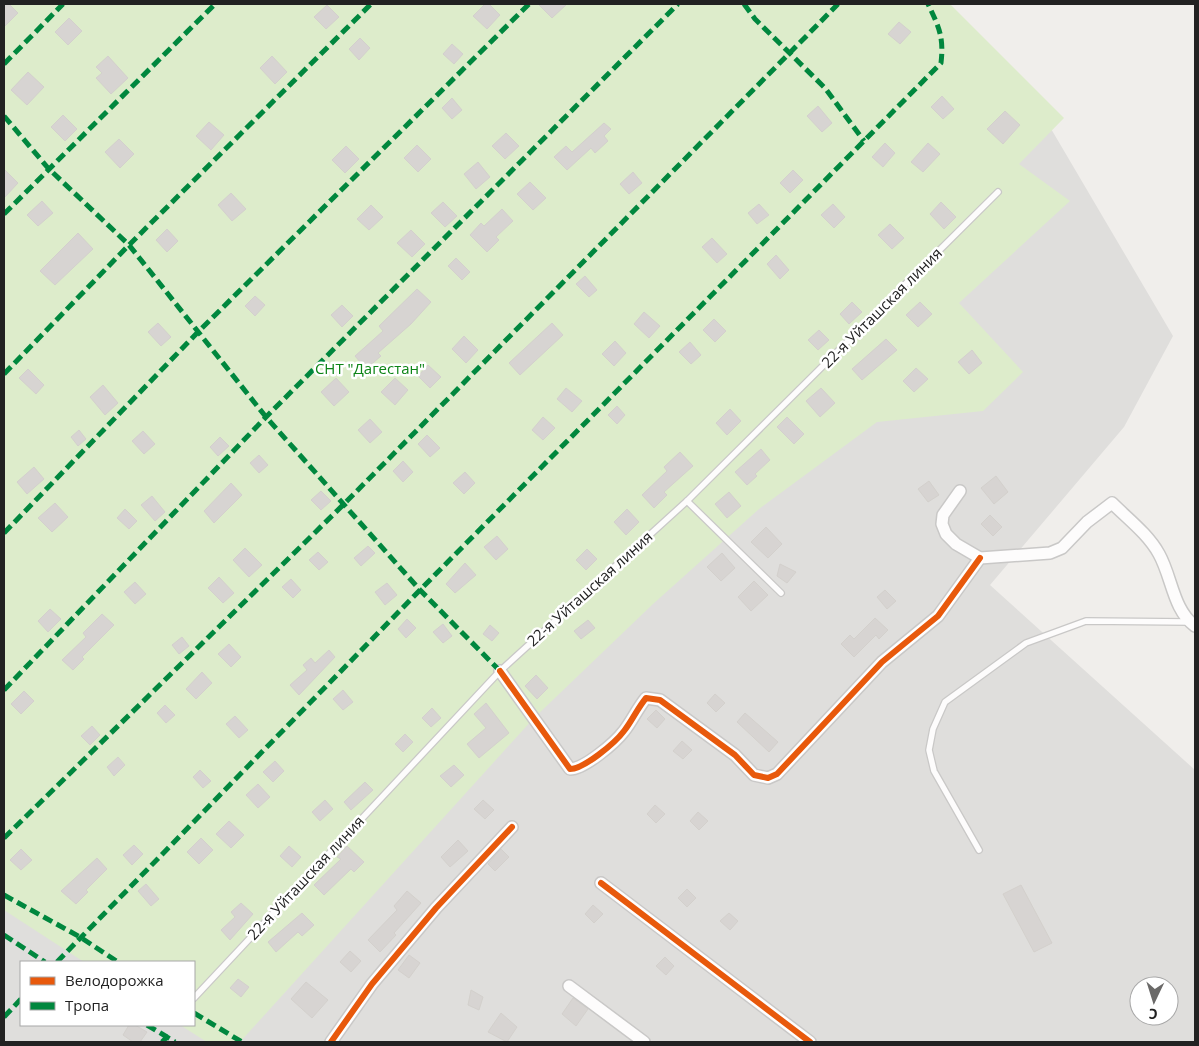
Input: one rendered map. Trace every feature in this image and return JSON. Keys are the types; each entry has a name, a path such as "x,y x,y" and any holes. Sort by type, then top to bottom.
{"street":[{"path":"960,491 943,515 942,524 946,534 956,544 980,558 1050,553 1062,548 1087,522 1112,503 1156,550 1179,606 1192,624"},
{"path":"500,671 570,769 577,769 586,764 623,733 646,698 652,698 660,700 735,755 754,775 768,778 777,774 882,662 938,616 980,558"},
{"path":"331,1042 372,984 436,908 512,827"},
{"path":"601,883 810,1042"},
{"path":"569,986 644,1042"}],"lane":[{"name":"22-я Уйташская линия","path":"195,997 500,671 687,501 998,192"},
{"path":"687,501 781,593"},
{"path":"980,850 934,771 929,750 933,729 946,702 1026,643 1086,621 1192,624"}],"shaded area":[{"name":"СНТ \"Дагестан\"","path":"4,4 1027,88 1173,336 1124,427 990,585 1195,770 1195,1042 4,1042"}],"green space":[{"name":"СНТ \"Дагестан\"","path":"4,4 950,4 1064,118 1019,164 1070,201 959,303 1023,372 983,411 877,422 759,509 653,604 533,719 240,1042 207,1042 182,1026 195,1026 195,961 82,961 4,910"}],"building":[{"path":"4,4 9,4 18,13 4,27"},
{"path":"485,4 489,4 500,15 487,29 473,16"},
{"path":"538,4 567,4 552,18"},
{"path":"327,5 339,17 326,29 314,17"},
{"path":"69,18 82,31 68,45 55,32"},
{"path":"899,22 911,32 900,44 888,34"},
{"path":"360,38 370,48 359,60 349,49"},
{"path":"452,44 463,54 454,64 443,54"},
{"path":"108,56 128,78 111,94 96,78 102,73 96,67"},
{"path":"272,56 287,72 275,84 260,68"},
{"path":"28,72 44,87 27,105 11,90"},
{"path":"942,96 954,109 943,119 931,107"},
{"path":"452,98 462,110 452,119 442,108"},
{"path":"818,106 832,123 822,132 807,116"},
{"path":"1005,111 1020,125 1003,144 987,129"},
{"path":"63,115 77,129 65,141 51,127"},
{"path":"209,122 224,135 211,150 196,136"},
{"path":"604,123 611,129 604,136 608,141 595,153 591,148 567,170 554,157 566,146 572,152"},
{"path":"506,133 519,146 505,159 492,146"},
{"path":"119,139 134,154 120,168 105,152"},
{"path":"885,143 895,153 883,167 872,157"},
{"path":"928,143 940,154 923,172 911,162"},
{"path":"417,145 431,159 418,172 404,158"},
{"path":"346,146 359,159 345,173 332,160"},
{"path":"478,162 490,177 476,189 464,174"},
{"path":"4,169 18,183 4,198"},
{"path":"793,170 803,180 790,193 780,183"},
{"path":"633,172 642,183 629,194 620,184"},
{"path":"530,182 546,198 533,210 517,194"},
{"path":"231,193 246,209 232,221 218,205"},
{"path":"42,201 53,213 38,226 27,215"},
{"path":"443,202 457,216 445,227 431,213"},
{"path":"941,202 956,217 944,229 930,214"},
{"path":"759,204 769,215 757,224 748,213"},
{"path":"833,204 845,217 834,228 821,215"},
{"path":"371,205 383,217 369,230 357,219"},
{"path":"502,209 513,221 496,237 499,240 487,252 470,235 481,223 484,226"},
{"path":"890,224 904,238 892,249 878,235"},
{"path":"167,229 178,241 167,252 156,240"},
{"path":"411,230 425,244 412,257 397,243"},
{"path":"78,233 93,249 55,285 40,271"},
{"path":"712,238 727,254 717,263 702,247"},
{"path":"776,255 789,270 780,279 767,264"},
{"path":"456,258 470,272 462,280 448,266"},
{"path":"585,276 597,290 589,297 576,284"},
{"path":"417,289 431,302 411,324 378,353 381,356 366,369 355,356 383,331 379,326"},
{"path":"255,296 265,305 255,316 245,306"},
{"path":"852,302 862,312 849,324 840,314"},
{"path":"920,302 932,314 918,327 906,315"},
{"path":"342,305 353,316 342,327 331,315"},
{"path":"644,312 660,326 649,338 634,324"},
{"path":"714,319 726,331 715,342 703,330"},
{"path":"158,323 171,337 161,346 148,332"},
{"path":"552,323 563,335 520,375 509,363"},
{"path":"819,330 829,340 818,350 808,340"},
{"path":"464,336 478,350 466,363 452,349"},
{"path":"886,339 897,350 862,380 852,369"},
{"path":"615,341 626,353 614,366 602,354"},
{"path":"690,342 701,355 691,364 679,352"},
{"path":"972,350 982,363 969,374 958,362"},
{"path":"428,365 441,377 430,388 418,376"},
{"path":"916,368 928,379 914,392 903,381"},
{"path":"28,369 44,385 36,394 19,378"},
{"path":"336,378 349,392 334,406 321,392"},
{"path":"395,378 408,390 395,405 381,392"},
{"path":"103,385 118,403 105,415 90,397"},
{"path":"566,388 582,401 572,412 557,399"},
{"path":"821,388 835,403 820,417 806,401"},
{"path":"617,406 625,415 617,424 608,415"},
{"path":"730,409 741,421 727,435 716,423"},
{"path":"543,417 555,428 543,440 532,430"},
{"path":"787,417 804,434 794,444 777,427"},
{"path":"370,419 382,432 370,443 358,430"},
{"path":"79,430 86,439 78,446 71,437"},
{"path":"143,431 155,444 144,454 132,441"},
{"path":"427,435 440,448 430,457 418,444"},
{"path":"220,437 229,446 218,456 210,447"},
{"path":"761,449 770,460 755,474 757,476 747,485 735,472"},
{"path":"680,452 693,466 664,492 667,495 654,508 642,495 667,471 664,467"},
{"path":"259,455 268,465 259,473 250,463"},
{"path":"403,461 413,472 403,482 393,471"},
{"path":"34,467 44,479 27,494 17,482"},
{"path":"465,472 475,483 464,494 453,483"},
{"path":"996,476 1008,492 994,504 981,488"},
{"path":"929,481 939,495 928,502 918,489"},
{"path":"231,483 242,495 214,523 204,511"},
{"path":"321,491 331,501 321,510 311,500"},
{"path":"729,492 741,506 727,518 715,504"},
{"path":"152,496 165,512 155,521 141,505"},
{"path":"55,503 68,517 52,532 38,518"},
{"path":"125,509 137,521 129,529 117,518"},
{"path":"627,509 639,522 626,535 614,522"},
{"path":"990,515 1002,527 993,536 981,524"},
{"path":"766,527 782,544 768,558 751,542"},
{"path":"497,536 508,549 496,560 484,547"},
{"path":"368,546 375,553 361,566 354,558"},
{"path":"245,548 262,565 249,577 233,560"},
{"path":"587,549 597,559 586,570 576,560"},
{"path":"318,552 328,562 319,570 309,560"},
{"path":"722,553 735,568 721,581 707,567"},
{"path":"465,563 476,575 455,593 446,584"},
{"path":"780,564 796,572 787,583 777,576"},
{"path":"219,577 234,593 223,603 208,588"},
{"path":"291,579 301,590 293,598 282,587"},
{"path":"754,581 768,595 751,611 738,597"},
{"path":"135,582 146,594 135,604 124,592"},
{"path":"387,583 397,595 385,605 375,592"},
{"path":"885,590 896,601 887,609 877,597"},
{"path":"50,609 61,619 48,632 38,621"},
{"path":"102,614 114,625 82,657 84,659 73,670 62,660 86,637 83,633"},
{"path":"875,618 888,630 879,639 876,635 854,657 841,644 850,635 854,639"},
{"path":"407,619 416,628 406,638 398,629"},
{"path":"588,620 595,628 581,639 574,631"},
{"path":"443,624 452,636 443,643 433,632"},
{"path":"490,625 499,633 492,641 483,634"},
{"path":"182,637 189,646 179,654 172,645"},
{"path":"229,644 241,657 231,667 218,654"},
{"path":"329,650 335,657 299,695 290,685 307,670 303,665 311,658 315,663"},
{"path":"202,672 212,683 196,699 186,689"},
{"path":"536,675 548,688 537,699 525,686"},
{"path":"343,690 353,702 343,710 333,699"},
{"path":"24,691 34,701 21,714 11,704"},
{"path":"715,694 725,703 716,712 707,703"},
{"path":"486,703 509,733 479,758 467,744 486,728 474,714"},
{"path":"165,705 175,715 166,723 157,713"},
{"path":"432,708 441,718 431,727 422,718"},
{"path":"656,710 665,719 657,728 647,719"},
{"path":"745,713 778,742 769,752 737,722"},
{"path":"235,716 248,730 239,738 226,724"},
{"path":"92,726 100,735 90,745 81,736"},
{"path":"405,734 413,742 403,752 395,744"},
{"path":"682,741 692,750 683,759 673,751"},
{"path":"118,757 125,765 114,776 107,767"},
{"path":"275,761 284,771 273,782 263,772"},
{"path":"454,765 464,775 451,787 440,776"},
{"path":"200,770 211,781 203,788 193,777"},
{"path":"365,782 373,790 351,810 344,802"},
{"path":"258,784 270,797 258,808 246,795"},
{"path":"325,800 333,809 320,821 312,812"},
{"path":"483,800 494,810 485,819 474,809"},
{"path":"655,805 665,814 656,823 647,814"},
{"path":"698,812 708,821 699,830 690,821"},
{"path":"229,821 244,835 231,848 216,834"},
{"path":"201,838 213,850 199,864 187,852"},
{"path":"458,840 468,851 450,867 441,857"},
{"path":"134,845 143,854 132,865 123,855"},
{"path":"289,846 301,857 292,867 280,856"},
{"path":"347,846 364,862 354,872 351,869 324,895 314,885 341,859 337,857"},
{"path":"21,849 32,860 21,870 10,860"},
{"path":"501,849 509,857 495,871 488,864"},
{"path":"97,858 107,869 86,890 88,892 76,904 61,891"},
{"path":"146,884 159,899 151,906 138,891"},
{"path":"1021,885 1052,943 1034,952 1003,894"},
{"path":"687,889 696,898 687,907 678,898"},
{"path":"407,891 421,903 380,952 368,940 397,910 394,906"},
{"path":"241,903 253,914 230,940 221,930 235,917 231,912"},
{"path":"593,905 603,914 594,923 585,914"},
{"path":"302,913 314,925 302,936 298,932 276,952 268,942"},
{"path":"729,913 738,921 730,930 720,921"},
{"path":"350,951 361,961 351,972 340,962"},
{"path":"409,955 420,963 409,978 398,970"},
{"path":"665,957 674,966 666,975 656,966"},
{"path":"238,979 249,987 241,997 230,988"},
{"path":"306,982 328,1000 312,1018 291,999"},
{"path":"471,990 483,997 479,1010 468,1005"},
{"path":"573,998 588,1009 576,1026 562,1014"},
{"path":"501,1013 517,1027 507,1042 488,1032"},
{"path":"128,1026 137,1026 147,1032 140,1042 133,1042 123,1035"}],"marked path":[{"path":"4,64 63,4"},
{"path":"4,214 215,4"},
{"path":"4,374 129,245 371,4"},
{"path":"4,533 199,331 529,4"},
{"path":"4,690 266,417 678,4"},
{"path":"744,4 755,19 825,88 864,141"},
{"path":"4,838 344,504 838,4"},
{"path":"58,961 420,590 941,63 942,46 940,32 928,4"},
{"path":"4,116 48,168 129,245 266,417 420,590 500,671"},
{"path":"4,895 80,937 116,961"},
{"path":"4,935 43,961"},
{"path":"4,1017 20,1000"},
{"path":"195,1014 242,1042"},
{"path":"149,1026 167,1037"},
{"path":"162,1042 167,1037 175,1042"}],"cycle path":[{"path":"500,671 570,769 583,765 614,742 627,727 646,698 660,700 735,755 754,775 768,778 777,774 882,662 938,616 980,558"},
{"path":"331,1042 372,984 436,908 512,827"},
{"path":"601,883 810,1042"}]}
